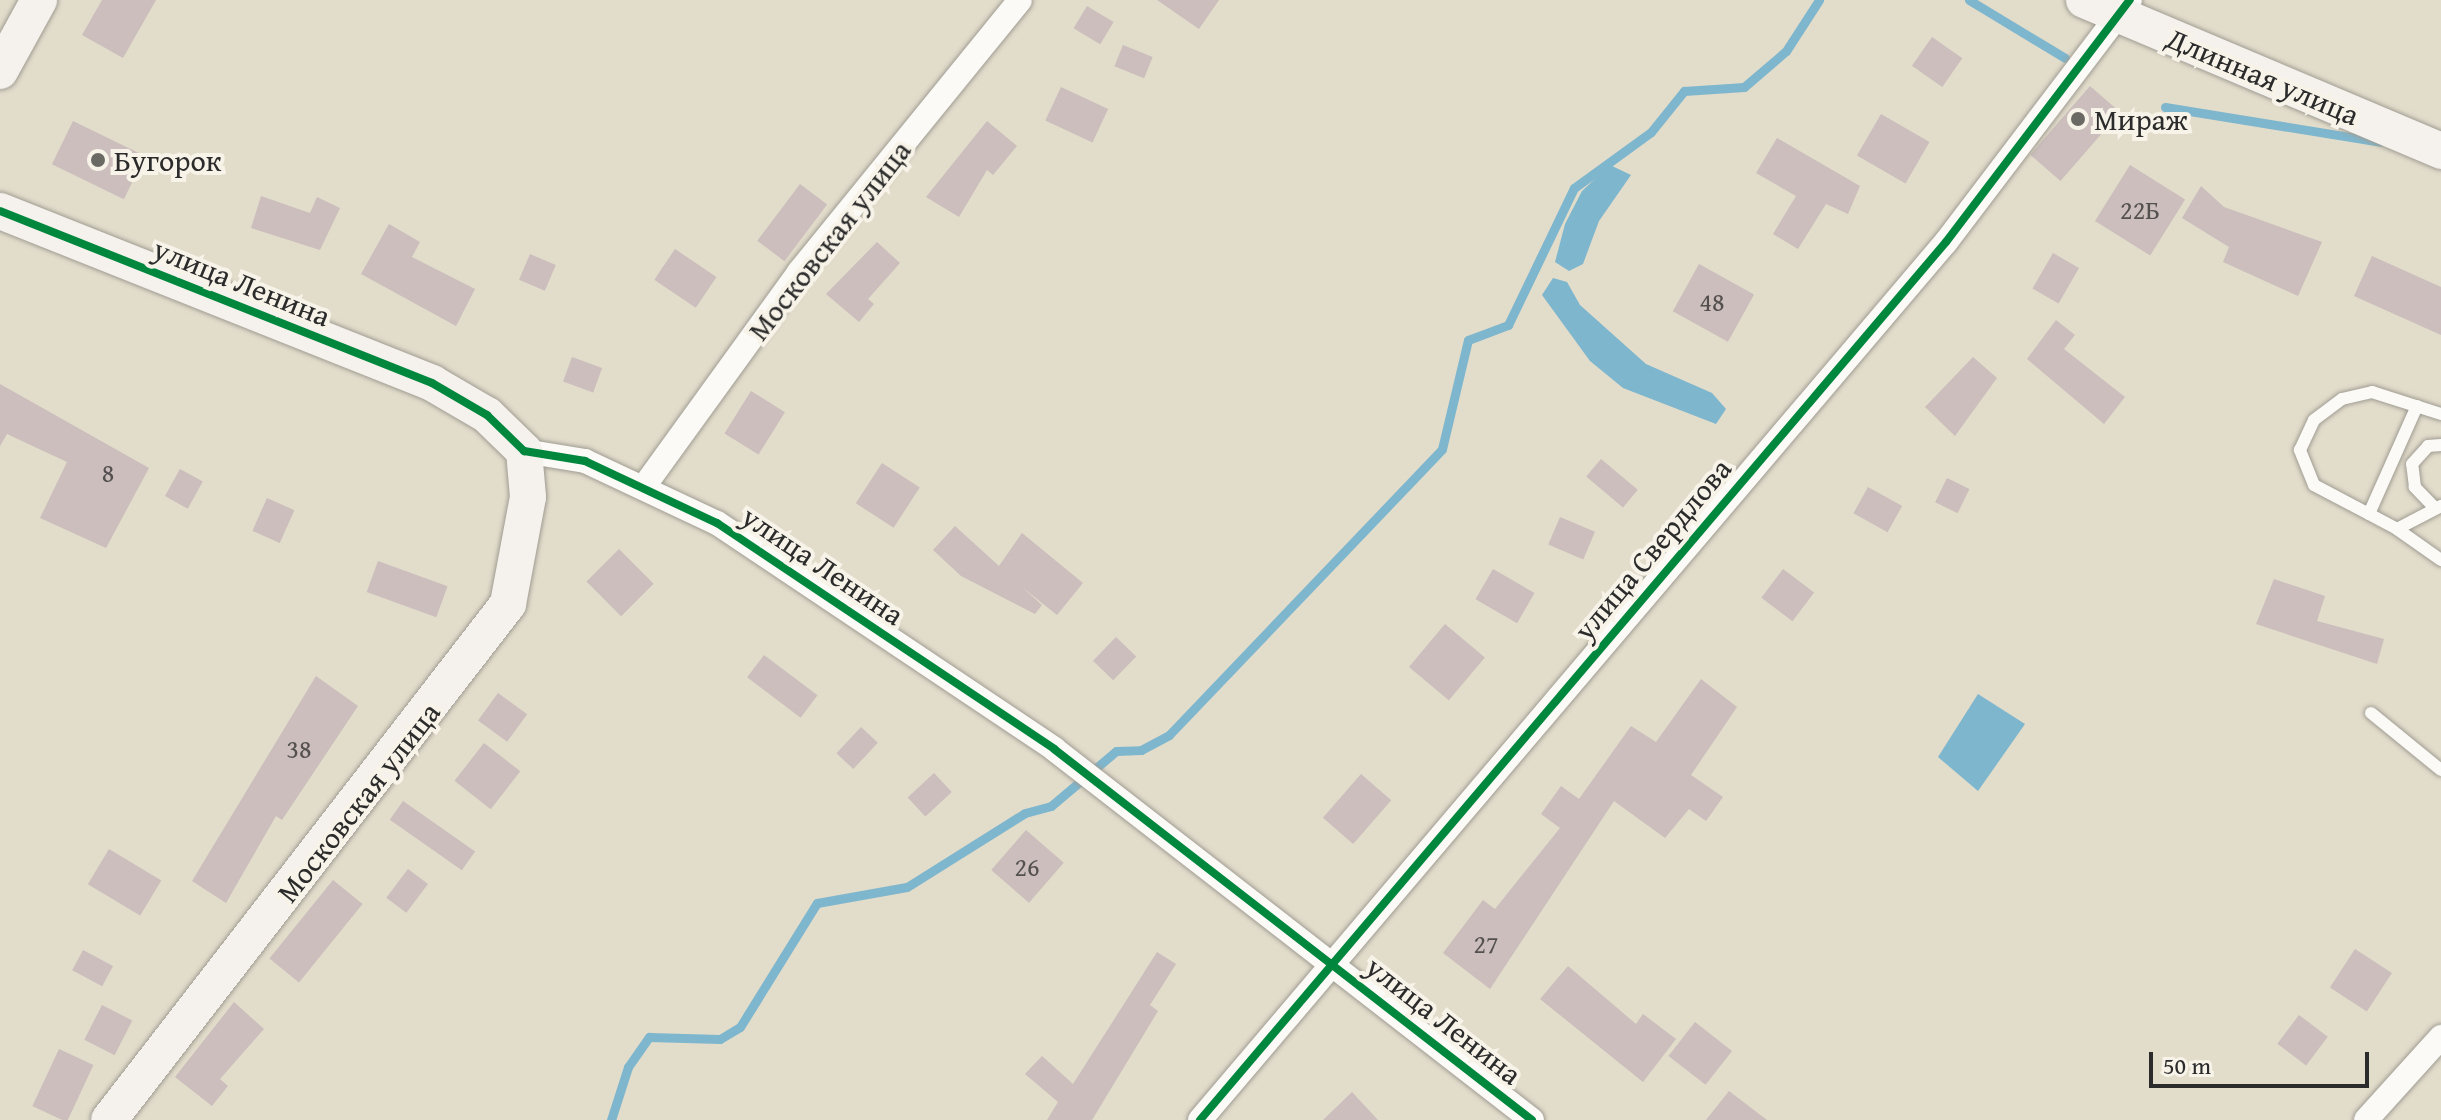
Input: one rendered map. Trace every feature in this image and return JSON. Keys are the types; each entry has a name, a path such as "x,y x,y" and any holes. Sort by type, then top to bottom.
{"street":[{"path":"0,71 39,0"},
{"name":"Московская улица","path":"645,485 799,272 1020,0"},
{"name":"Длинная улица","path":"2084,0 2124,7 2441,151"},
{"name":"улица Свердлова","path":"1200,1120 1946,242 2124,7"},
{"name":"улица Ленина","path":"0,211 432,383 487,415 524,451 585,461 645,485 717,523 1054,749 1532,1120"},
{"name":"Московская улица","path":"109,1120 508,604 528,497 524,451"},
{"path":"2366,1120 2441,1037"}],"lane":[{"path":"2441,414 2372,392 2342,399 2314,420 2300,450 2314,485 2397,529 2441,560"},
{"path":"2369,514 2417,406"},
{"path":"2397,529 2438,506 2415,487 2412,464 2428,446 2441,445"},
{"path":"2371,713 2441,770"}],"water":[{"path":"1610,165 1631,175 1599,221 1583,264 1569,271 1555,262 1565,224 1582,191"},
{"path":"1553,278 1567,282 1580,305 1646,364 1712,393 1726,409 1716,424 1623,388 1590,361 1542,295"},
{"path":"1978,694 2025,724 1978,791 1938,757"}],"building":[{"path":"102,0 156,0 123,58 82,35"},
{"path":"1157,0 1219,0 1199,29"},
{"path":"1087,6 1114,22 1100,44 1074,28"},
{"path":"1932,37 1962,58 1942,87 1912,66"},
{"path":"1123,45 1153,57 1144,78 1114,66"},
{"path":"2090,86 2120,112 2060,181 2030,155"},
{"path":"1061,87 1108,109 1092,143 1045,121"},
{"path":"1881,114 1929,142 1905,184 1857,156"},
{"name":"Бугорок","path":"73,121 145,156 124,199 52,164"},
{"path":"987,121 1017,146 993,175 987,170 959,217 926,197"},
{"path":"1777,138 1860,186 1848,214 1826,204 1798,249 1773,234 1796,196 1756,173"},
{"path":"2130,165 2185,199 2150,255 2095,221"},
{"path":"800,184 827,204 784,261 757,241"},
{"path":"2201,186 2224,207 2322,242 2298,296 2223,262 2229,247 2182,218"},
{"path":"261,196 310,213 317,197 340,208 320,250 251,228"},
{"path":"389,224 420,242 412,257 475,289 456,326 361,274"},
{"path":"877,242 900,263 868,299 874,304 859,322 826,294"},
{"path":"675,249 716,277 696,308 654,280"},
{"path":"2053,253 2079,268 2058,304 2032,289"},
{"path":"530,254 556,265 545,291 519,280"},
{"path":"2372,256 2441,287 2441,335 2354,296"},
{"path":"1699,264 1754,295 1728,342 1673,311"},
{"path":"2056,320 2075,335 2064,349 2125,397 2104,424 2027,359"},
{"path":"572,357 602,368 593,392 563,381"},
{"path":"1973,357 1997,378 1955,436 1925,407"},
{"path":"0,384 149,468 106,548 40,518 67,462 7,434 0,446"},
{"path":"751,391 785,412 758,455 725,433"},
{"path":"1601,459 1638,490 1623,507 1586,477"},
{"path":"882,463 920,488 894,528 856,503"},
{"path":"180,469 203,482 188,509 165,496"},
{"path":"1947,478 1969,489 1958,513 1935,502"},
{"path":"1868,487 1902,506 1888,532 1853,513"},
{"path":"267,498 294,510 280,543 252,531"},
{"path":"1560,517 1595,532 1583,559 1548,545"},
{"path":"955,526 999,566 1022,533 1083,583 1057,615 1022,587 1042,605 1035,614 961,576 933,550"},
{"path":"619,549 654,584 621,616 586,582"},
{"path":"378,561 448,586 436,617 367,592"},
{"path":"1493,569 1535,593 1517,623 1476,599"},
{"path":"1783,569 1814,592 1792,621 1761,598"},
{"path":"2274,579 2325,596 2317,621 2384,639 2377,664 2256,624"},
{"path":"1445,624 1485,657 1449,700 1409,667"},
{"path":"1116,637 1136,656 1113,680 1093,661"},
{"path":"764,655 818,695 801,718 747,677"},
{"path":"316,676 358,706 282,820 276,816 226,903 192,881"},
{"path":"1701,679 1737,707 1691,775 1723,797 1706,821 1689,809 1665,838 1614,801 1490,989 1443,953 1483,900 1495,909 1560,828 1541,814 1561,786 1579,799 1631,726 1656,742"},
{"path":"498,693 527,714 507,742 478,721"},
{"path":"861,727 878,743 853,769 836,753"},
{"path":"484,743 520,771 491,809 454,781"},
{"path":"934,773 952,792 925,817 908,798"},
{"path":"1361,774 1391,800 1353,844 1323,818"},
{"path":"403,801 475,851 462,870 390,820"},
{"path":"1026,830 1064,863 1029,903 991,870"},
{"path":"109,849 161,880 140,916 88,884"},
{"path":"408,869 428,884 406,913 386,898"},
{"path":"333,880 363,904 299,982 269,958"},
{"path":"2355,949 2392,973 2367,1012 2330,988"},
{"path":"83,950 113,966 102,986 72,970"},
{"path":"1157,952 1176,964 1150,1005 1158,1011 1092,1120 1047,1120 1058,1102 1025,1074 1042,1056 1073,1084"},
{"path":"1568,966 1636,1024 1643,1014 1676,1039 1643,1082 1540,999"},
{"path":"234,1002 264,1029 220,1079 228,1086 212,1106 175,1077"},
{"path":"102,1005 132,1020 115,1055 84,1040"},
{"path":"2299,1015 2328,1037 2306,1065 2277,1044"},
{"path":"1695,1022 1732,1051 1706,1085 1669,1056"},
{"path":"59,1049 93,1065 68,1120 32,1106"},
{"path":"1729,1091 1767,1120 1706,1120"},
{"path":"1352,1092 1378,1120 1323,1120"}],"waterway":[{"path":"611,1120 628,1067 649,1037 720,1039 740,1027 817,903 907,887 1025,813 1051,806 1116,751 1141,750 1169,735 1442,449 1468,340 1508,325 1574,188 1651,132 1684,91 1744,87 1786,51 1819,0"},
{"path":"1969,0 2065,58"},
{"path":"2165,107 2380,142"}],"cycle path":[{"path":"1200,1120 1946,242 2130,0"},
{"path":"0,211 432,383 487,415 524,451 585,461 717,523 1054,749 1532,1120"}],"place":[{"name":"Мираж","path":"2078,119"},
{"name":"Бугорок","path":"98,160"}]}
